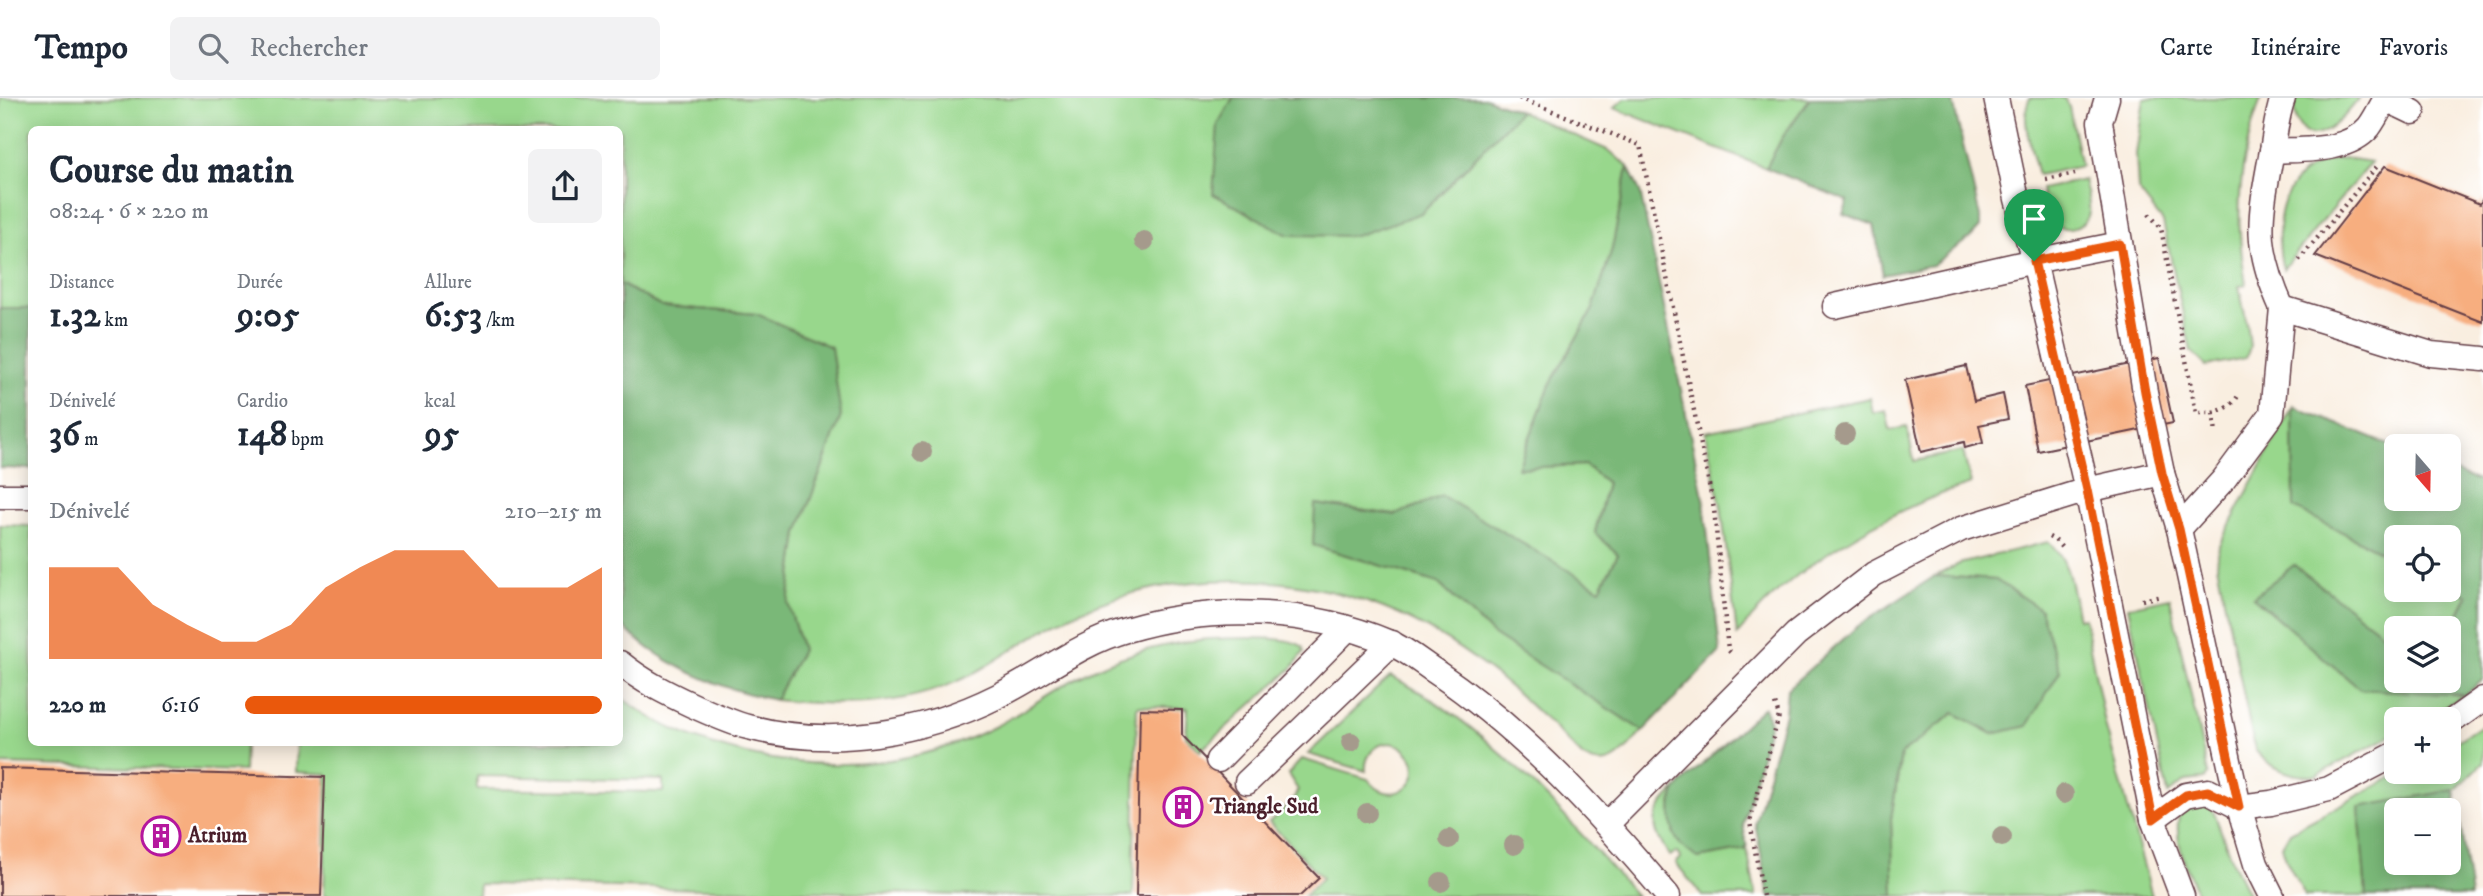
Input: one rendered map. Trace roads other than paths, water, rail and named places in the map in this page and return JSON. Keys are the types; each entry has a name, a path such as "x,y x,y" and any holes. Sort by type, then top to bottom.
{"lane":[{"path":"1996,98 2014,186 2087,490 2153,819 2182,896"},
{"path":"2107,98 2100,122 2145,392 2162,473 2179,529 2239,807 2256,864 2272,896"},
{"path":"2179,529 2224,479 2272,414 2282,308 2269,281 2261,245 2260,216 2277,114 2283,98"},
{"path":"2272,150 2316,148 2347,142 2368,128 2386,98 2413,112"},
{"path":"1835,306 2120,244"},
{"path":"2282,308 2431,354 2483,359"},
{"path":"1607,824 1796,634 1874,574 1961,529 2087,490 2162,473"},
{"path":"0,496 28,496"},
{"path":"623,665 643,682 746,727 782,734 856,736 933,724 967,711 1085,648 1123,631 1202,614 1260,613 1304,618 1392,643 1463,690 1524,743 1607,824 1668,896"},
{"path":"1218,760 1347,629"},
{"path":"1247,782 1392,643"},
{"path":"2461,715 2483,699"},
{"path":"2153,819 2186,795 2208,791 2239,807 2271,803 2329,789 2384,760"}],"place":[{"name":"Triangle Sud","path":"1183,807"},
{"name":"Atrium","path":"161,836"}]}
